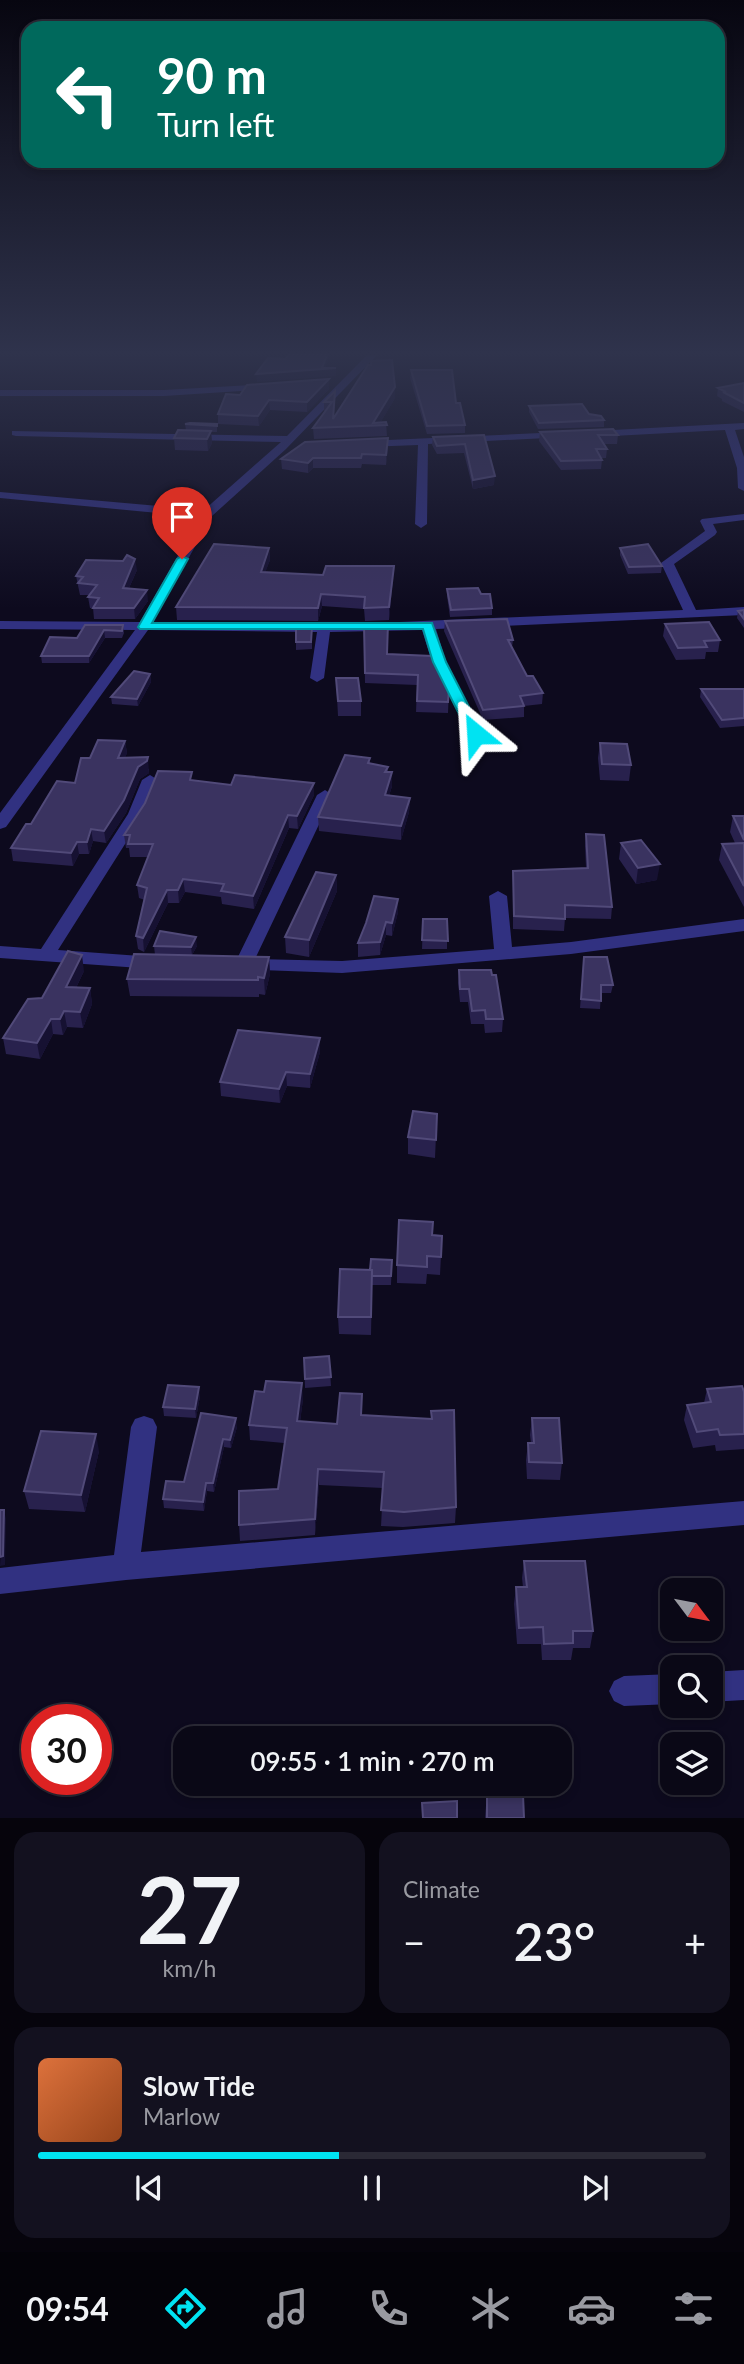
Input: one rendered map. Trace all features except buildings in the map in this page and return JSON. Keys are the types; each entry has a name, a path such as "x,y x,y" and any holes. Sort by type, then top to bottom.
{"street":[{"path":"186,440 289,444"},
{"path":"0,824 144,627 207,514 292,440"},
{"path":"359,444 467,440"},
{"path":"733,440 742,468 744,488"},
{"path":"421,524 423,442"},
{"path":"0,495 207,514"},
{"path":"691,613 667,564 711,532 706,521 744,517"},
{"path":"0,625 428,626 744,611"},
{"path":"428,626 439,662 476,734"},
{"path":"317,678 324,627"},
{"path":"47,954 136,814 150,780"},
{"path":"325,795 236,965 342,967 571,948 744,925"},
{"path":"498,897 504,953"},
{"path":"0,952 174,964"},
{"path":"126,1567 144,1427"},
{"path":"0,1581 126,1567 744,1513"},
{"path":"723,1686 744,1685"},
{"path":"624,1691 660,1690"}],"route":[{"path":"182,559 144,627 428,626 439,662 476,734"}]}
